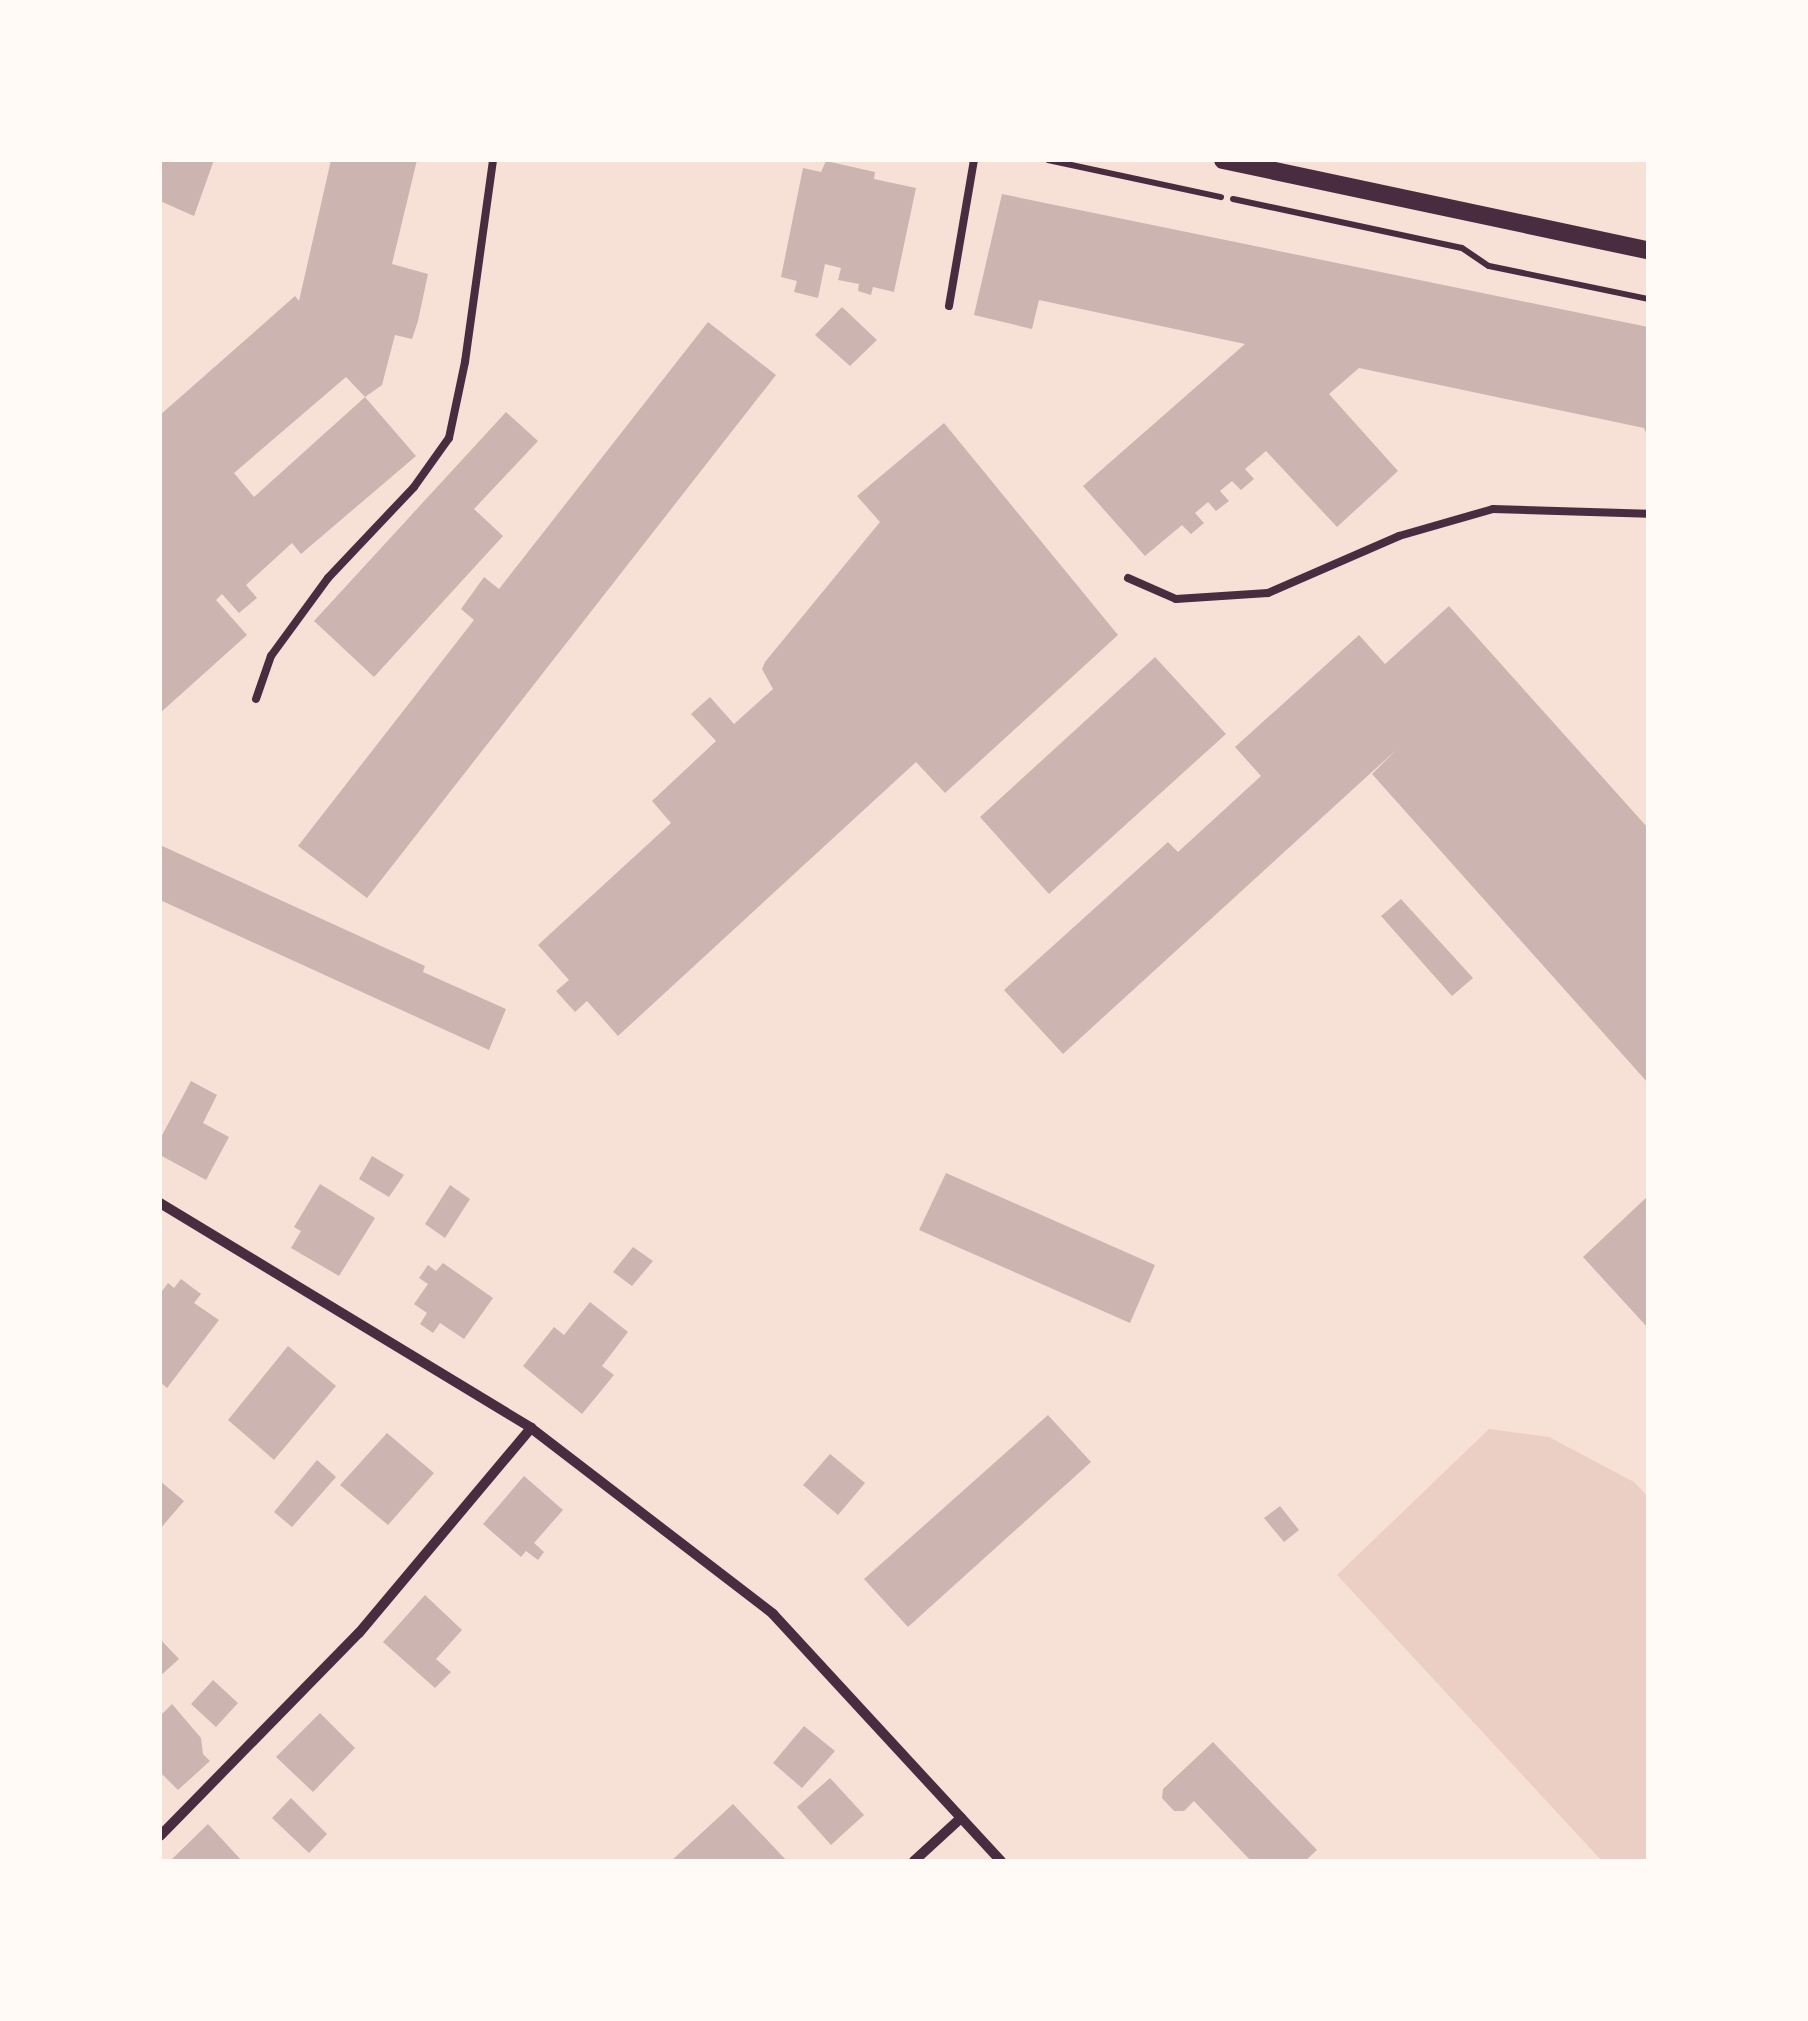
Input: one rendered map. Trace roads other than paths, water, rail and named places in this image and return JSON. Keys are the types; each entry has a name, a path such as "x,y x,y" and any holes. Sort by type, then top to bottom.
{"street":[{"path":"1222,160 1648,250"},
{"path":"160,1203 531,1428 774,1614 1001,1861"},
{"path":"160,1836 358,1633 531,1428"},
{"path":"914,1861 961,1818"}],"lane":[{"path":"256,699 271,656 328,578 414,487 450,438 493,160"},
{"path":"949,306 974,160"},
{"path":"1128,578 1176,599 1268,593 1398,536 1494,509 1648,514"}]}
